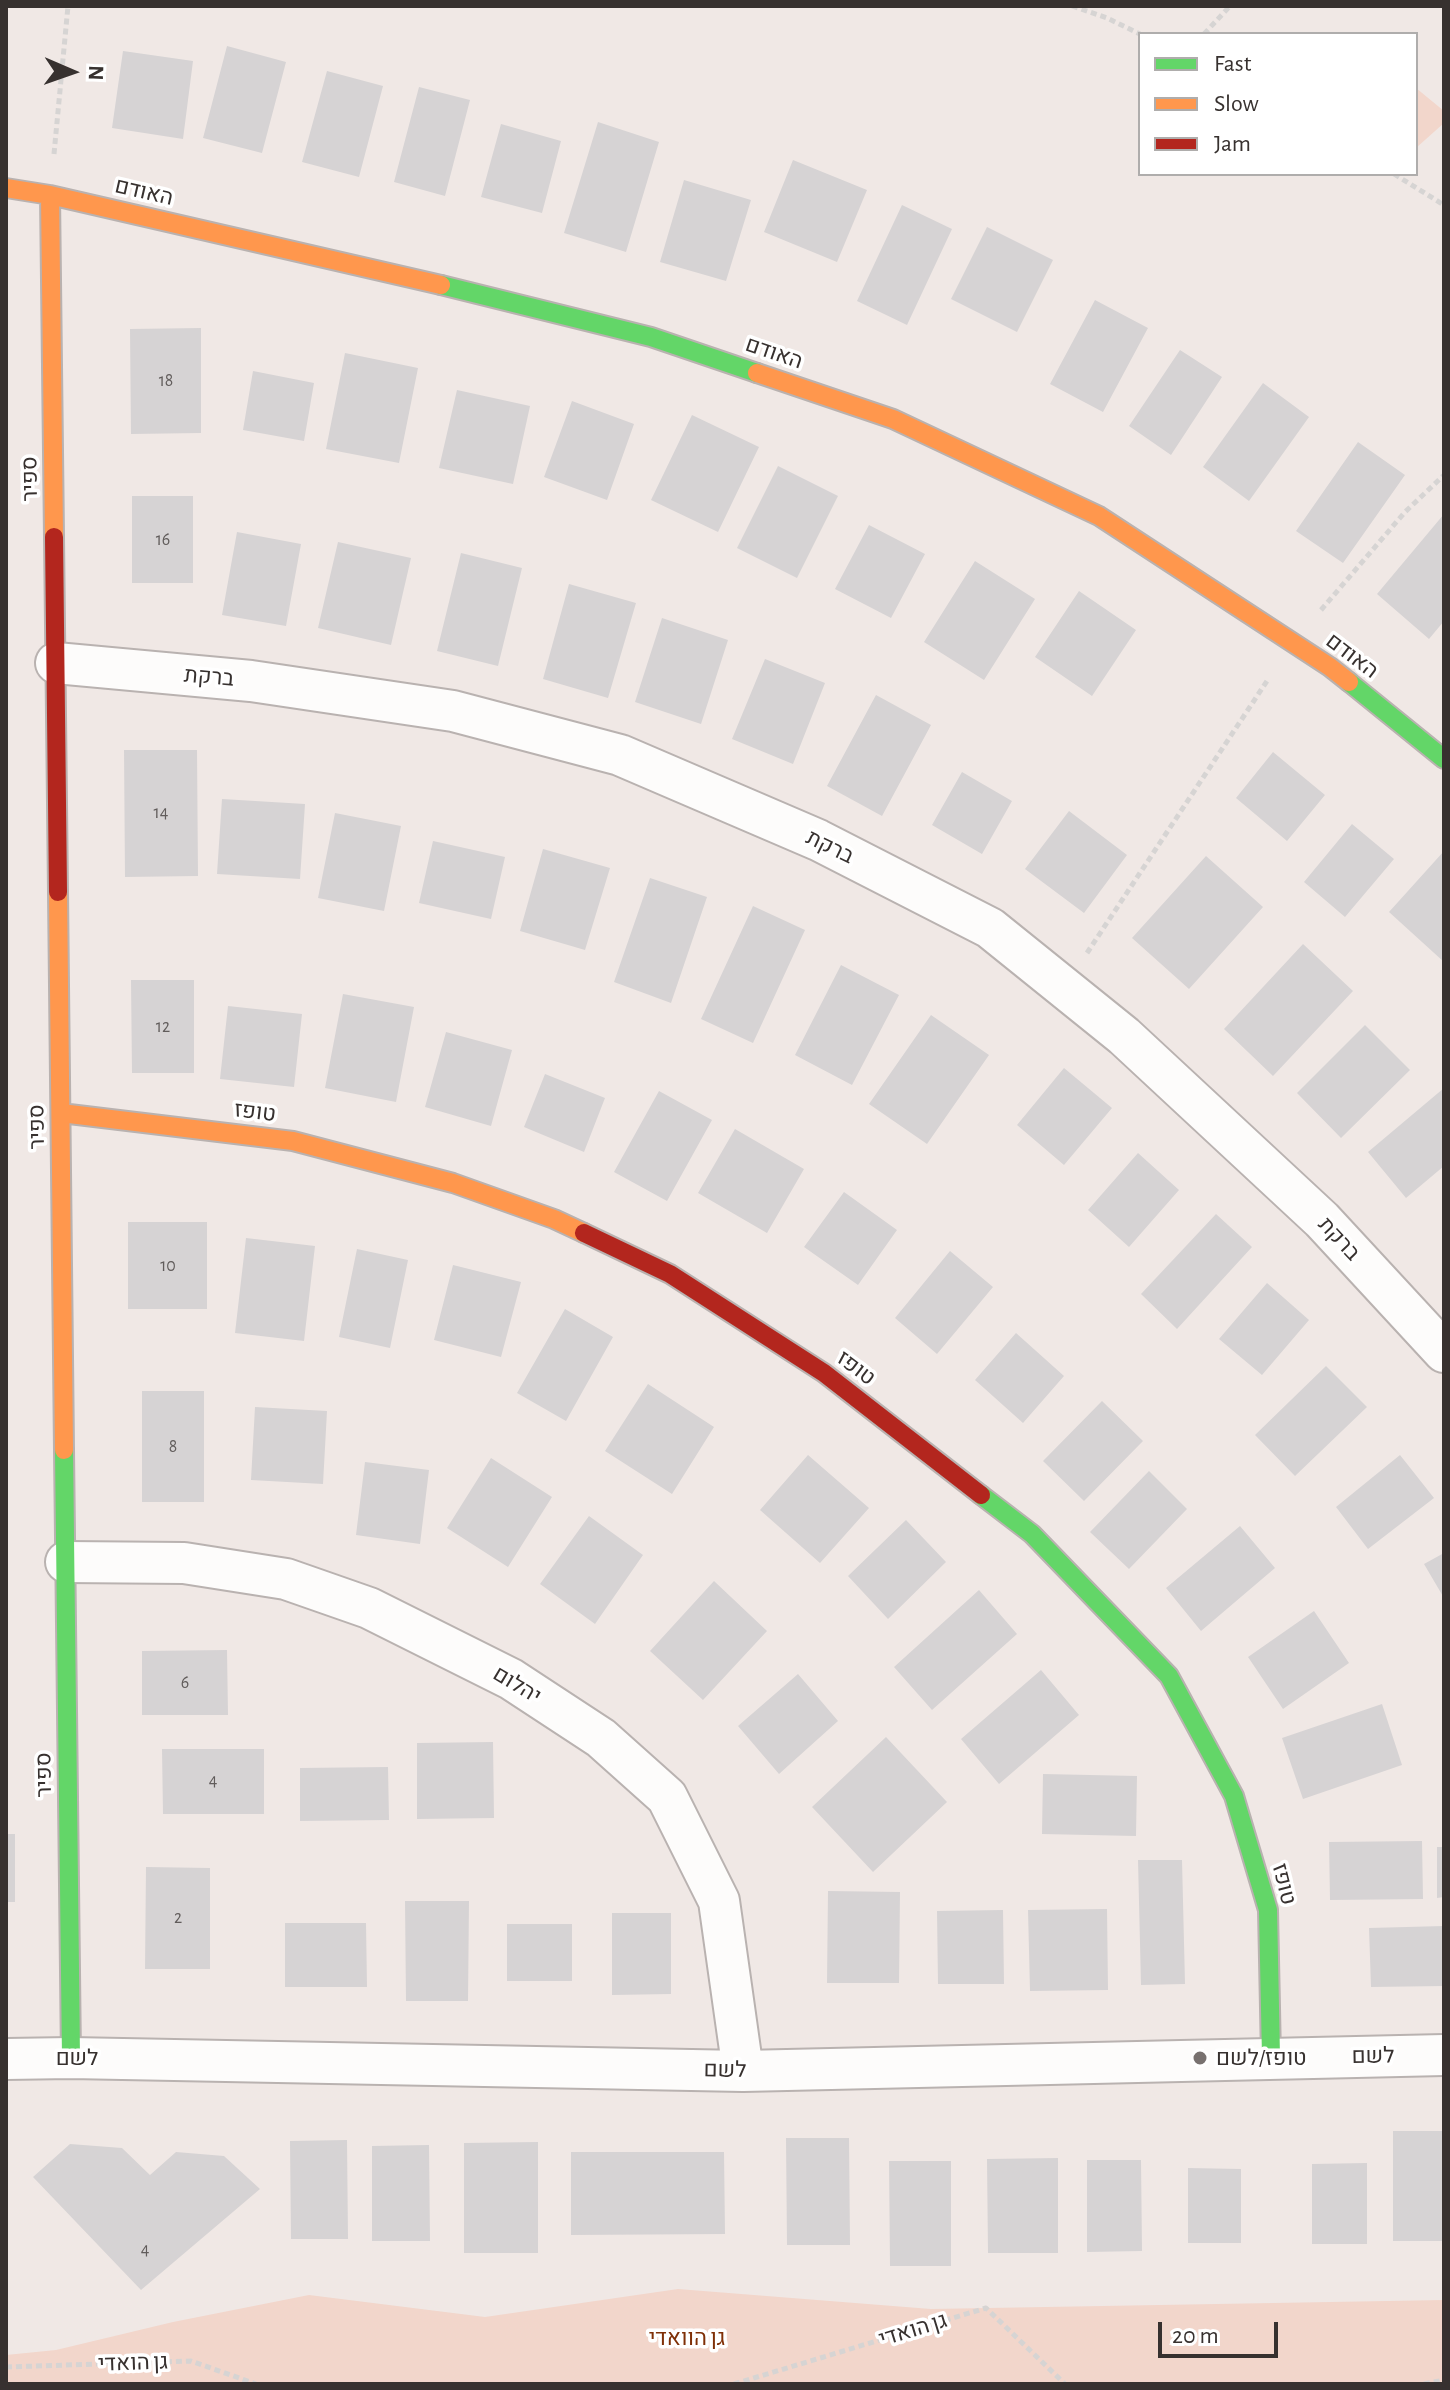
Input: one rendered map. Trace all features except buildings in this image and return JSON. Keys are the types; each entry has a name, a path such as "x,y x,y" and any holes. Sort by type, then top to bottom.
{"street":[{"name":"האודם","path":"6,188 50,195 469,291 651,337 893,419 1099,516 1330,667 1444,759"},
{"name":"ספיר","path":"50,195 71,2058"},
{"name":"ברקת","path":"56,663 251,681 453,711 620,755 818,840 990,928 1124,1036 1322,1220 1444,1352"},
{"name":"טופז","path":"61,1113 293,1141 453,1183 554,1219 670,1274 824,1373 1032,1534 1169,1676 1234,1796 1268,1910 1271,2057"},
{"name":"יהלום","path":"66,1562 184,1563 286,1579 369,1608 511,1679 601,1738 667,1797 719,1901 743,2071"},
{"name":"לשם","path":"6,2059 743,2071 1444,2055"}],"path":[{"path":"50,195 68,6"},
{"path":"1072,6 1138,33"},
{"path":"1206,32 1230,6"},
{"path":"1397,176 1444,205"},
{"path":"1064,988 1292,643 1405,512 1444,475"},
{"name":"גן הואדי","path":"734,2384 986,2308 1065,2384"},
{"name":"גן הואדי","path":"6,2367 191,2361 256,2384"},
{"path":"1424,2384 1444,2380"}],"green space":[{"path":"1418,90 1444,111 1444,123 1418,146"},
{"name":"גן הוואדי","path":"678,2289 931,2309 1444,2300 1444,2384 6,2384 6,2355 56,2350 173,2322 309,2295 485,2317"}],"traffic: fast":[{"path":"441,285 651,337 757,373"},
{"path":"1349,682 1444,759"},
{"path":"64,1450 71,2058"},
{"path":"981,1495 1032,1534 1169,1676 1234,1796 1268,1910 1271,2057"}],"traffic: slow":[{"path":"6,188 50,195 441,285"},
{"path":"50,195 54,537"},
{"path":"757,373 893,419 1099,516 1349,682"},
{"path":"58,892 64,1450"},
{"path":"61,1113 293,1141 453,1183 584,1233"}],"traffic: jam":[{"path":"54,537 58,892"},
{"path":"584,1233 670,1274 824,1373 981,1495"}],"place":[{"name":"טופז/לשם","path":"1200,2058"}]}
